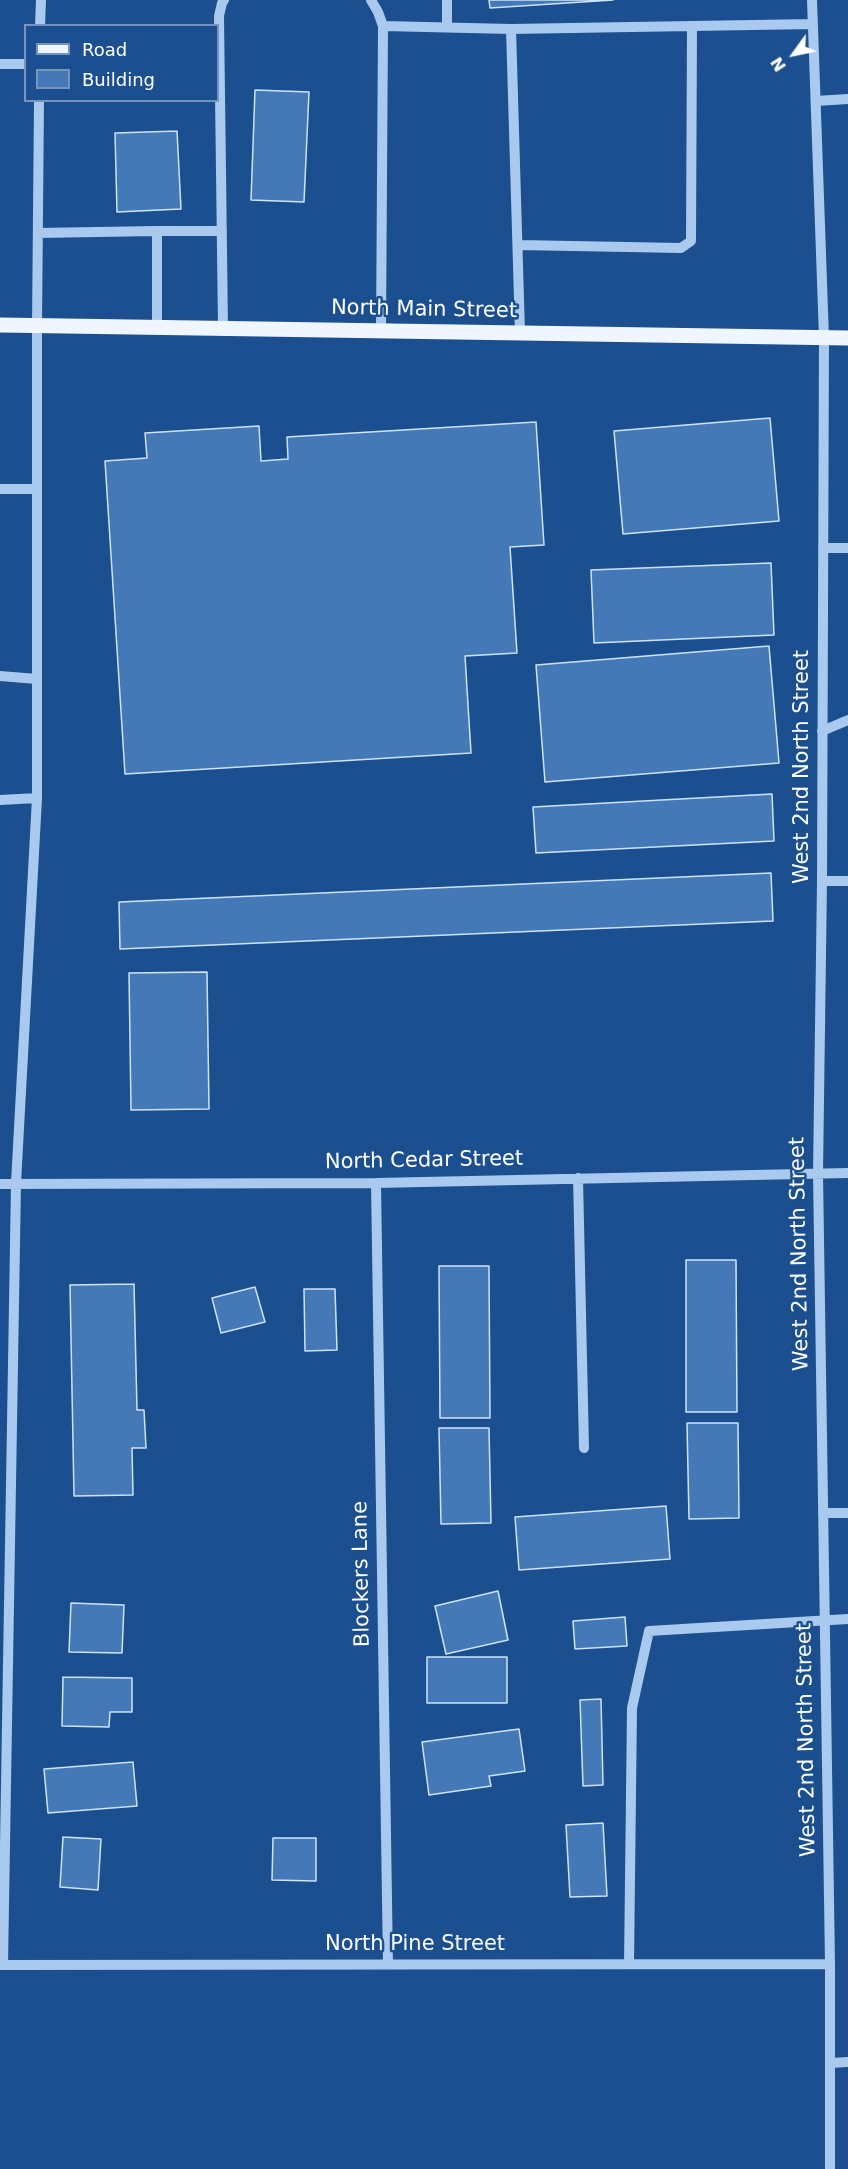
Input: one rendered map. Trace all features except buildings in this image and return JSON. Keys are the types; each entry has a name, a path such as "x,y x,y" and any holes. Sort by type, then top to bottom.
{"main road":[{"name":"North Main Street","path":"0,325 848,338"}],"street":[{"path":"40,24 41,0"},
{"path":"223,328 219,16 224,0"},
{"path":"371,0 383,26 381,330"},
{"path":"447,0 447,26"},
{"name":"West 2nd North Street","path":"812,0 824,338 822,881 818,1173 831,2169"},
{"path":"383,26 511,28 813,24"},
{"path":"518,244 681,248 691,241 692,26"},
{"path":"511,28 520,333"},
{"path":"0,64 24,64"},
{"path":"816,101 848,99"},
{"path":"2,1965 16,1183 37,798 39,102"},
{"path":"157,231 157,327"},
{"path":"38,233 222,231"},
{"path":"0,489 37,489"},
{"path":"823,548 848,548"},
{"path":"0,676 37,679"},
{"path":"822,731 848,720"},
{"path":"0,800 37,798"},
{"path":"822,881 848,881"},
{"name":"North Cedar Street","path":"0,1184 376,1183 848,1173"},
{"path":"578,1178 584,1448"},
{"name":"Blockers Lane","path":"376,1183 388,1964"},
{"path":"823,1513 848,1513"},
{"path":"629,1964 632,1708 649,1631 848,1619"},
{"name":"North Pine Street","path":"2,1965 830,1964"},
{"path":"830,2063 848,2062"}]}
